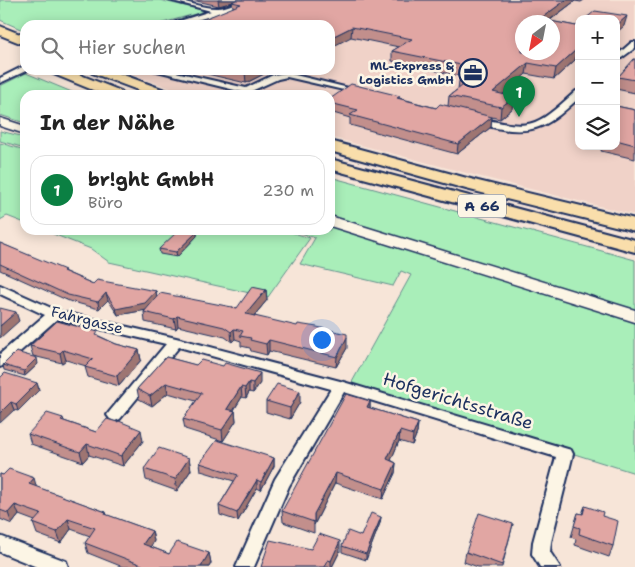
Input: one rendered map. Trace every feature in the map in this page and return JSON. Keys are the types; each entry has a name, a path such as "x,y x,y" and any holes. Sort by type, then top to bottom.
{"highway":[{"path":"0,30 20,40"},
{"path":"69,75 106,90"},
{"path":"111,75 151,90"},
{"name":"A 66","path":"335,147 482,187 635,225"},
{"name":"A 66","path":"335,165 635,246"}],"main road":[{"path":"0,122 20,128"},
{"path":"0,129 20,133"},
{"path":"335,223 635,316"}],"street":[{"path":"172,0 219,11"},
{"path":"188,20 219,11 247,0"},
{"path":"620,57 635,44"},
{"path":"0,81 20,71"},
{"path":"178,75 243,90"},
{"path":"249,90 276,77 287,75 370,94"},
{"path":"469,118 508,127 532,129 548,122 575,97"},
{"name":"Fahrgasse","path":"0,289 54,314 176,342 340,386"},
{"path":"0,362 54,314"},
{"path":"115,415 176,342"},
{"path":"245,567 281,484 340,386"},
{"name":"Hofgerichtsstraße","path":"340,386 565,454 542,542 541,554 550,567"},
{"path":"0,544 59,567"}],"shaded area":[{"path":"240,0 635,0 635,215 335,138 335,90 176,90 133,75 335,75 335,20 200,20 227,11 218,9"}],"green space":[{"path":"0,0 159,0 206,11 173,20 20,20 20,29 0,20"},
{"path":"22,75 31,75 67,90 20,90 20,121 0,115 0,86"},
{"path":"0,131 20,136 20,147 0,141"},
{"path":"0,143 20,149 20,221 7,216 0,220"},
{"path":"335,178 635,260 635,310 335,218"},
{"path":"335,228 635,322 635,473 351,384 411,275 401,271 393,286 300,264 315,238 307,235 335,235"},
{"path":"56,235 300,235 310,238 268,297 109,262 91,249"}],"building":[{"path":"236,0 566,0 545,15 515,15 515,60 560,60 560,23 575,26 575,51 556,68 528,63 493,92 514,97 501,107 449,96 466,83 459,81 476,68 392,51 412,39 352,27 335,36 335,20 201,20 241,4 232,2"},
{"path":"595,11 627,16 620,22 620,15 590,15"},
{"path":"635,59 635,80 620,77 620,75"},
{"path":"351,84 400,96 397,98 436,108 440,104 492,117 458,144 350,115 358,110 335,104 335,95"},
{"path":"620,107 635,110 635,145 620,141"},
{"path":"174,235 194,235 176,252 159,249"},
{"path":"0,243 65,270 63,271 93,284 97,280 156,291 145,303 116,309 106,293 98,302 68,295 0,264"},
{"path":"252,287 266,290 246,314 297,326 298,324 317,327 347,334 337,357 269,340 266,344 250,340 251,338 240,336 243,331 234,329 231,332 224,327 177,316 174,319 144,312 160,293 237,308"},
{"path":"0,308 16,312 0,326"},
{"path":"57,321 98,332 96,335 116,344 139,350 117,376 85,367 93,359 63,350 60,353 30,346"},
{"path":"16,352 37,358 24,371 3,365"},
{"path":"166,357 196,365 201,360 223,366 225,363 260,373 253,383 249,382 245,388 241,387 227,409 235,411 222,430 183,419 202,393 166,383 150,396 137,389"},
{"path":"5,373 37,383 16,404 11,402 0,413 0,378"},
{"path":"277,384 300,391 290,408 266,401"},
{"path":"346,394 370,401 367,407 418,423 413,435 400,431 387,459 396,463 384,489 336,473 314,514 314,522 282,511"},
{"path":"47,413 96,432 107,419 119,421 141,430 121,456 87,444 80,452 28,434"},
{"path":"217,440 274,458 261,482 257,480 237,513 219,506 238,475 200,463"},
{"path":"159,448 189,458 175,479 144,469"},
{"path":"9,469 34,478 29,484 152,531 143,544 169,554 177,542 209,553 201,567 147,567 85,543 95,528 68,519 57,532 33,523 41,514 15,505 8,513 0,510 0,474 3,475"},
{"path":"585,506 603,512 602,516 618,521 613,546 579,534 580,528 574,526 578,513 583,514"},
{"path":"371,513 381,517 366,554 342,546 348,531 361,536"},
{"path":"479,513 513,524 502,565 466,552"},
{"path":"319,534 340,541 331,561 328,560 325,567 261,567 270,540 311,549"}],"place":[{"name":"ML-Express & Logistics GmbH","path":"473,73"},
{"name":"br!ght GmbH","path":"519,117"}]}
